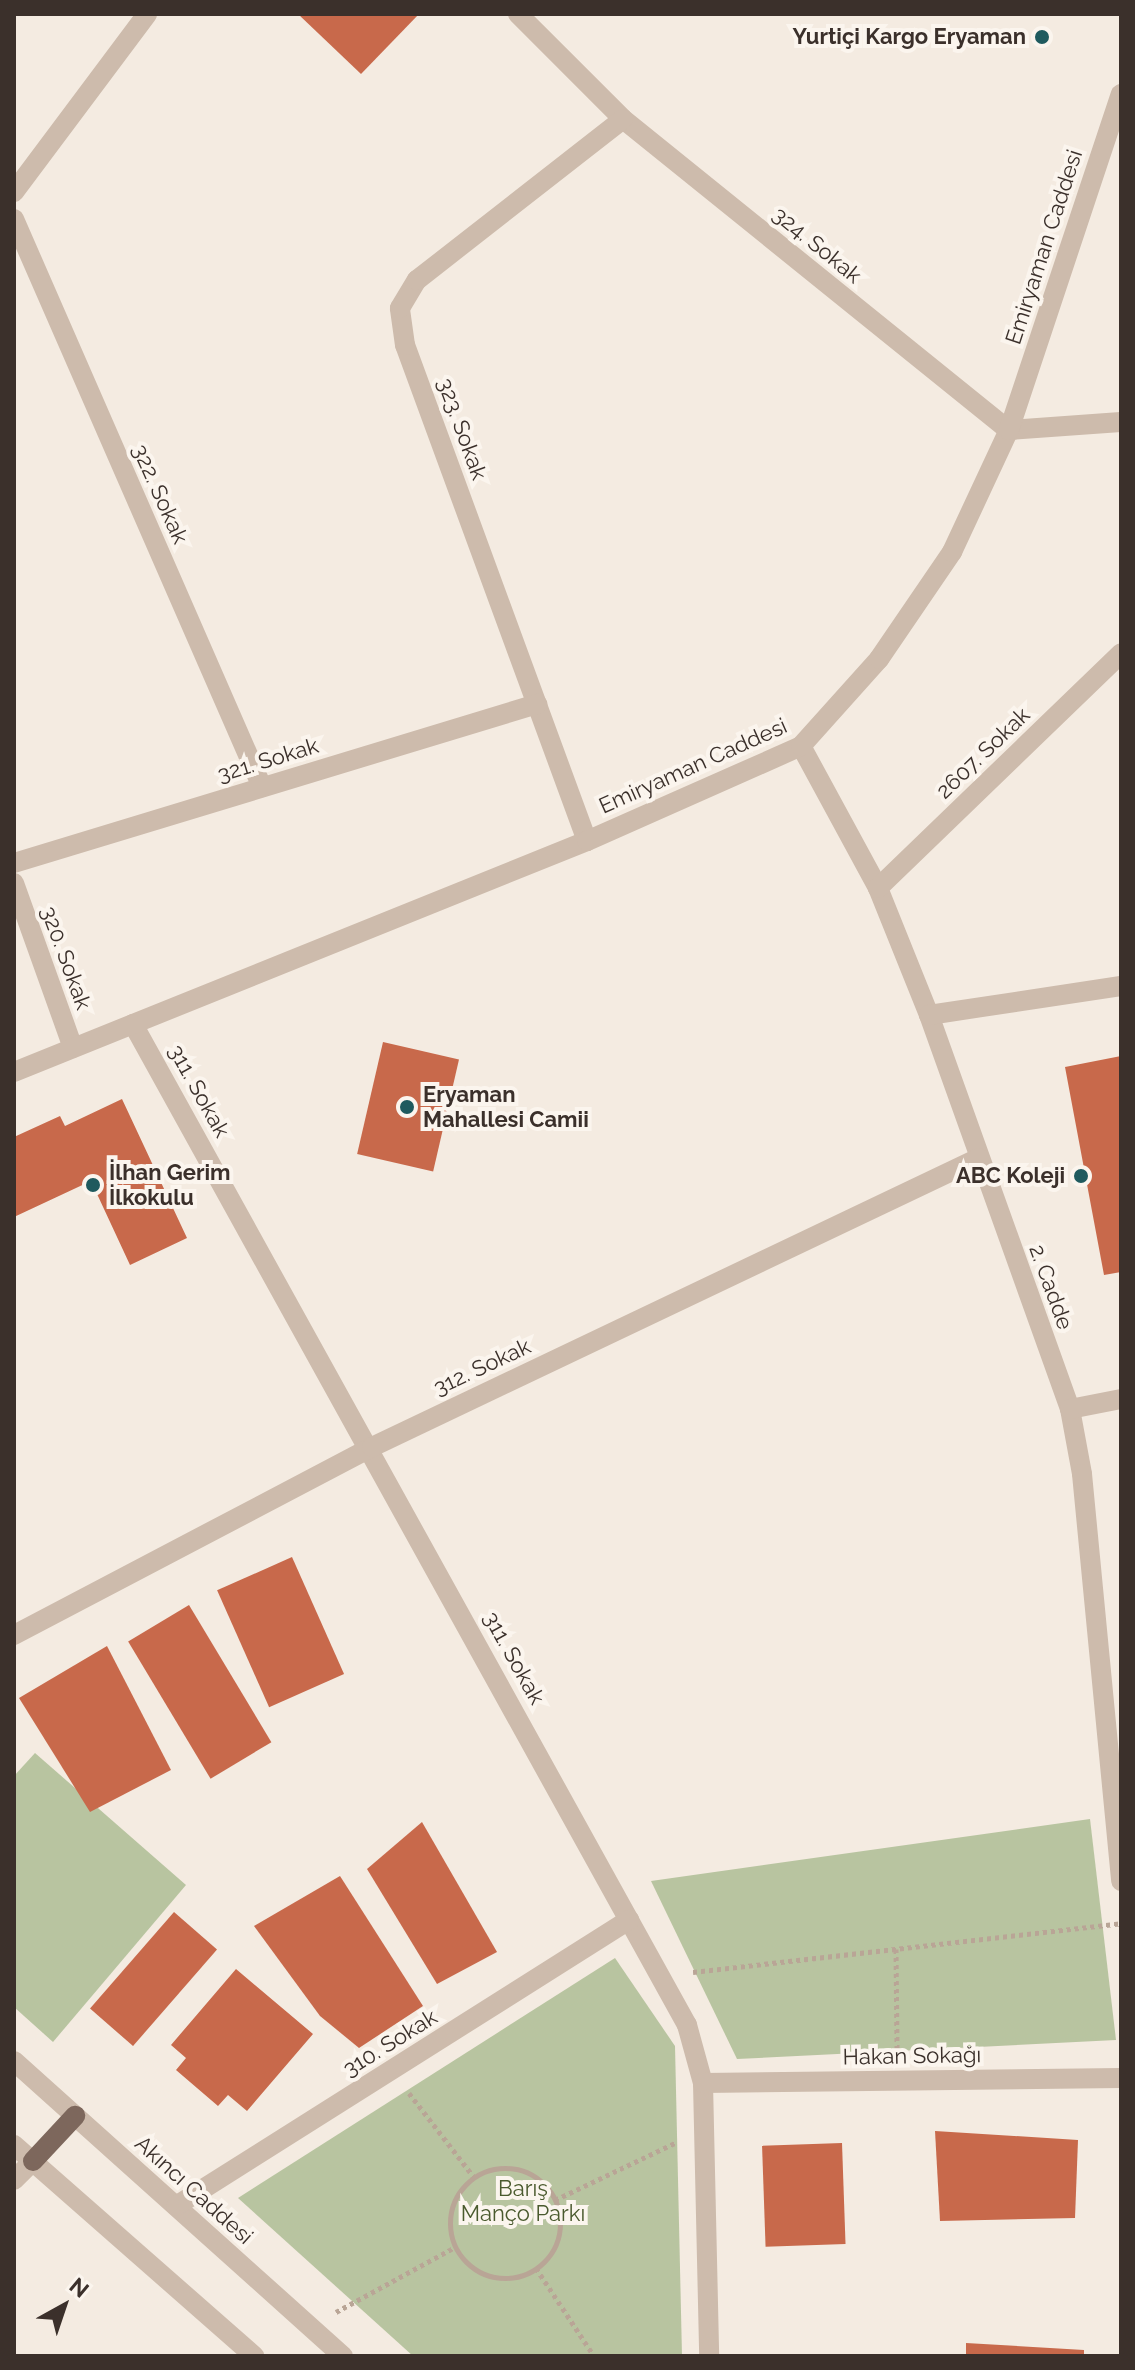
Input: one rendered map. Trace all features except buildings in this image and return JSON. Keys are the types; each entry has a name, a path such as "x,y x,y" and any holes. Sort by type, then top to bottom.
{"main road":[{"path":"33,2161 75,2116"}],"street":[{"path":"14,192 147,14"},
{"name":"324. Sokak","path":"518,14 623,119 1009,430"},
{"name":"Emiryaman Caddesi","path":"14,1072 587,841 801,746 879,659 952,552 1009,430 1121,94"},
{"name":"323. Sokak","path":"587,841 405,345 400,308 417,280 623,119"},
{"name":"322. Sokak","path":"14,219 262,787"},
{"path":"1009,430 1121,422"},
{"name":"2607. Sokak","path":"878,888 1121,653"},
{"name":"321. Sokak","path":"14,863 537,704"},
{"name":"2. Cadde","path":"801,746 878,888 929,1015 1070,1409 1082,1474 1121,1881"},
{"name":"320. Sokak","path":"14,883 73,1048"},
{"path":"929,1015 1121,986"},
{"name":"311. Sokak","path":"133,1024 372,1447 687,2025 703,2083 709,2356"},
{"name":"312. Sokak","path":"14,1635 372,1447 979,1158"},
{"path":"1070,1409 1121,1399"},
{"name":"310. Sokak","path":"176,2206 629,1920"},
{"name":"Akıncı Caddesi","path":"14,2061 343,2356"},
{"name":"Hakan Sokağı","path":"703,2083 1121,2078"},
{"path":"14,2145 254,2356"},
{"path":"14,2180 33,2161"}],"path":[{"path":"660,1976 1121,1923"},
{"path":"896,1949 898,2080"},
{"path":"391,2070 474,2177"},
{"path":"555,2200 703,2129"},
{"path":"498,2168 515,2169 546,2185 555,2200 558,2238 536,2268 519,2276 482,2273 455,2247 450,2213 456,2196 474,2177 498,2168"},
{"path":"310,2326 455,2247"},
{"path":"536,2268 594,2356"}],"green space":[{"path":"35,1753 186,1885 53,2042 14,2007 14,1776"},
{"path":"1090,1819 1116,2040 737,2059 651,1881"},
{"name":"Barış Manço Parkı","path":"615,1958 675,2046 682,2356 413,2356 238,2198"}],"place":[{"name":"Yurtiçi Kargo Eryaman","path":"1042,37"},
{"name":"Eryaman Mahallesi Camii","path":"407,1107"},
{"name":"ABC Koleji","path":"1081,1176"},
{"name":"İlhan Gerim İlkokulu","path":"93,1185"}]}
